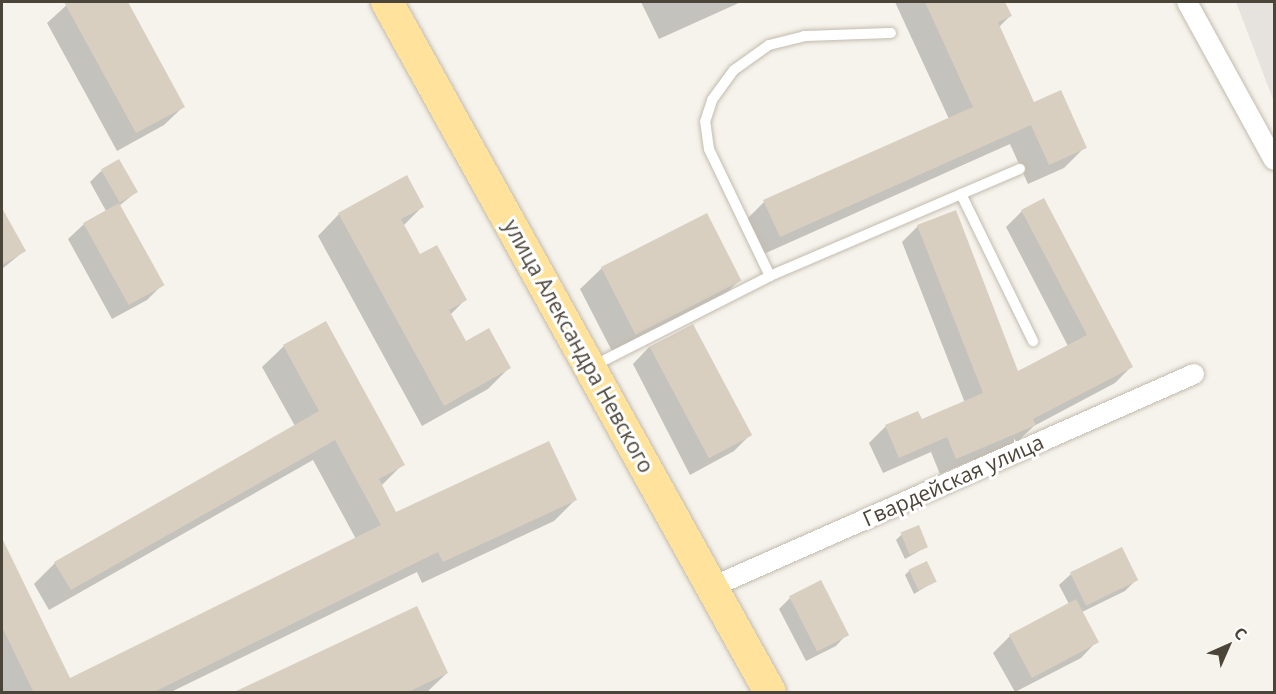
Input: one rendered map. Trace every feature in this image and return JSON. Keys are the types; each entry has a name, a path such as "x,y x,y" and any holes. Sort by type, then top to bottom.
{"main road":[{"name":"улица Александра Невского","path":"387,2 770,693"}],"street":[{"path":"1187,2 1275,160"},
{"name":"Гвардейская улица","path":"712,587 1194,374"}],"lane":[{"path":"770,276 709,149 705,122 712,100 734,70 769,45 804,36 891,33"},
{"path":"591,367 770,276 1020,169"},
{"path":"961,194 1033,341"}],"shaded area":[{"path":"1236,2 1274,2 1274,102"}],"building":[{"path":"64,2 128,2 185,107 136,133"},
{"path":"925,2 1005,2 1012,16 998,22 1034,102 1061,90 1087,148 1049,165 1031,125 780,237 763,200 973,107"},
{"path":"119,159 138,192 120,202 101,170"},
{"path":"407,175 424,207 401,219 420,254 437,245 467,300 449,310 466,341 489,328 511,368 444,406 338,213"},
{"path":"1044,198 1133,367 1033,419 1036,425 956,459 947,437 899,458 885,425 918,411 922,419 983,393 917,225 956,210 1018,371 1087,335 1021,210"},
{"path":"119,203 165,285 129,305 83,223"},
{"path":"2,208 26,251 2,265"},
{"path":"707,213 742,281 635,335 601,267"},
{"path":"326,321 405,465 379,479 396,512 549,441 577,500 443,562 438,552 152,693 34,693 2,627 2,538 70,678 381,525 335,440 71,590 54,562 319,411 283,345"},
{"path":"693,324 752,435 709,458 650,347"},
{"path":"919,525 928,547 909,555 900,532"},
{"path":"1122,547 1138,580 1086,606 1070,572"},
{"path":"927,561 937,582 919,590 909,569"},
{"path":"821,580 849,635 817,652 789,596"},
{"path":"1076,599 1099,642 1032,678 1009,635"},
{"path":"417,606 448,673 406,693 232,693"}]}
